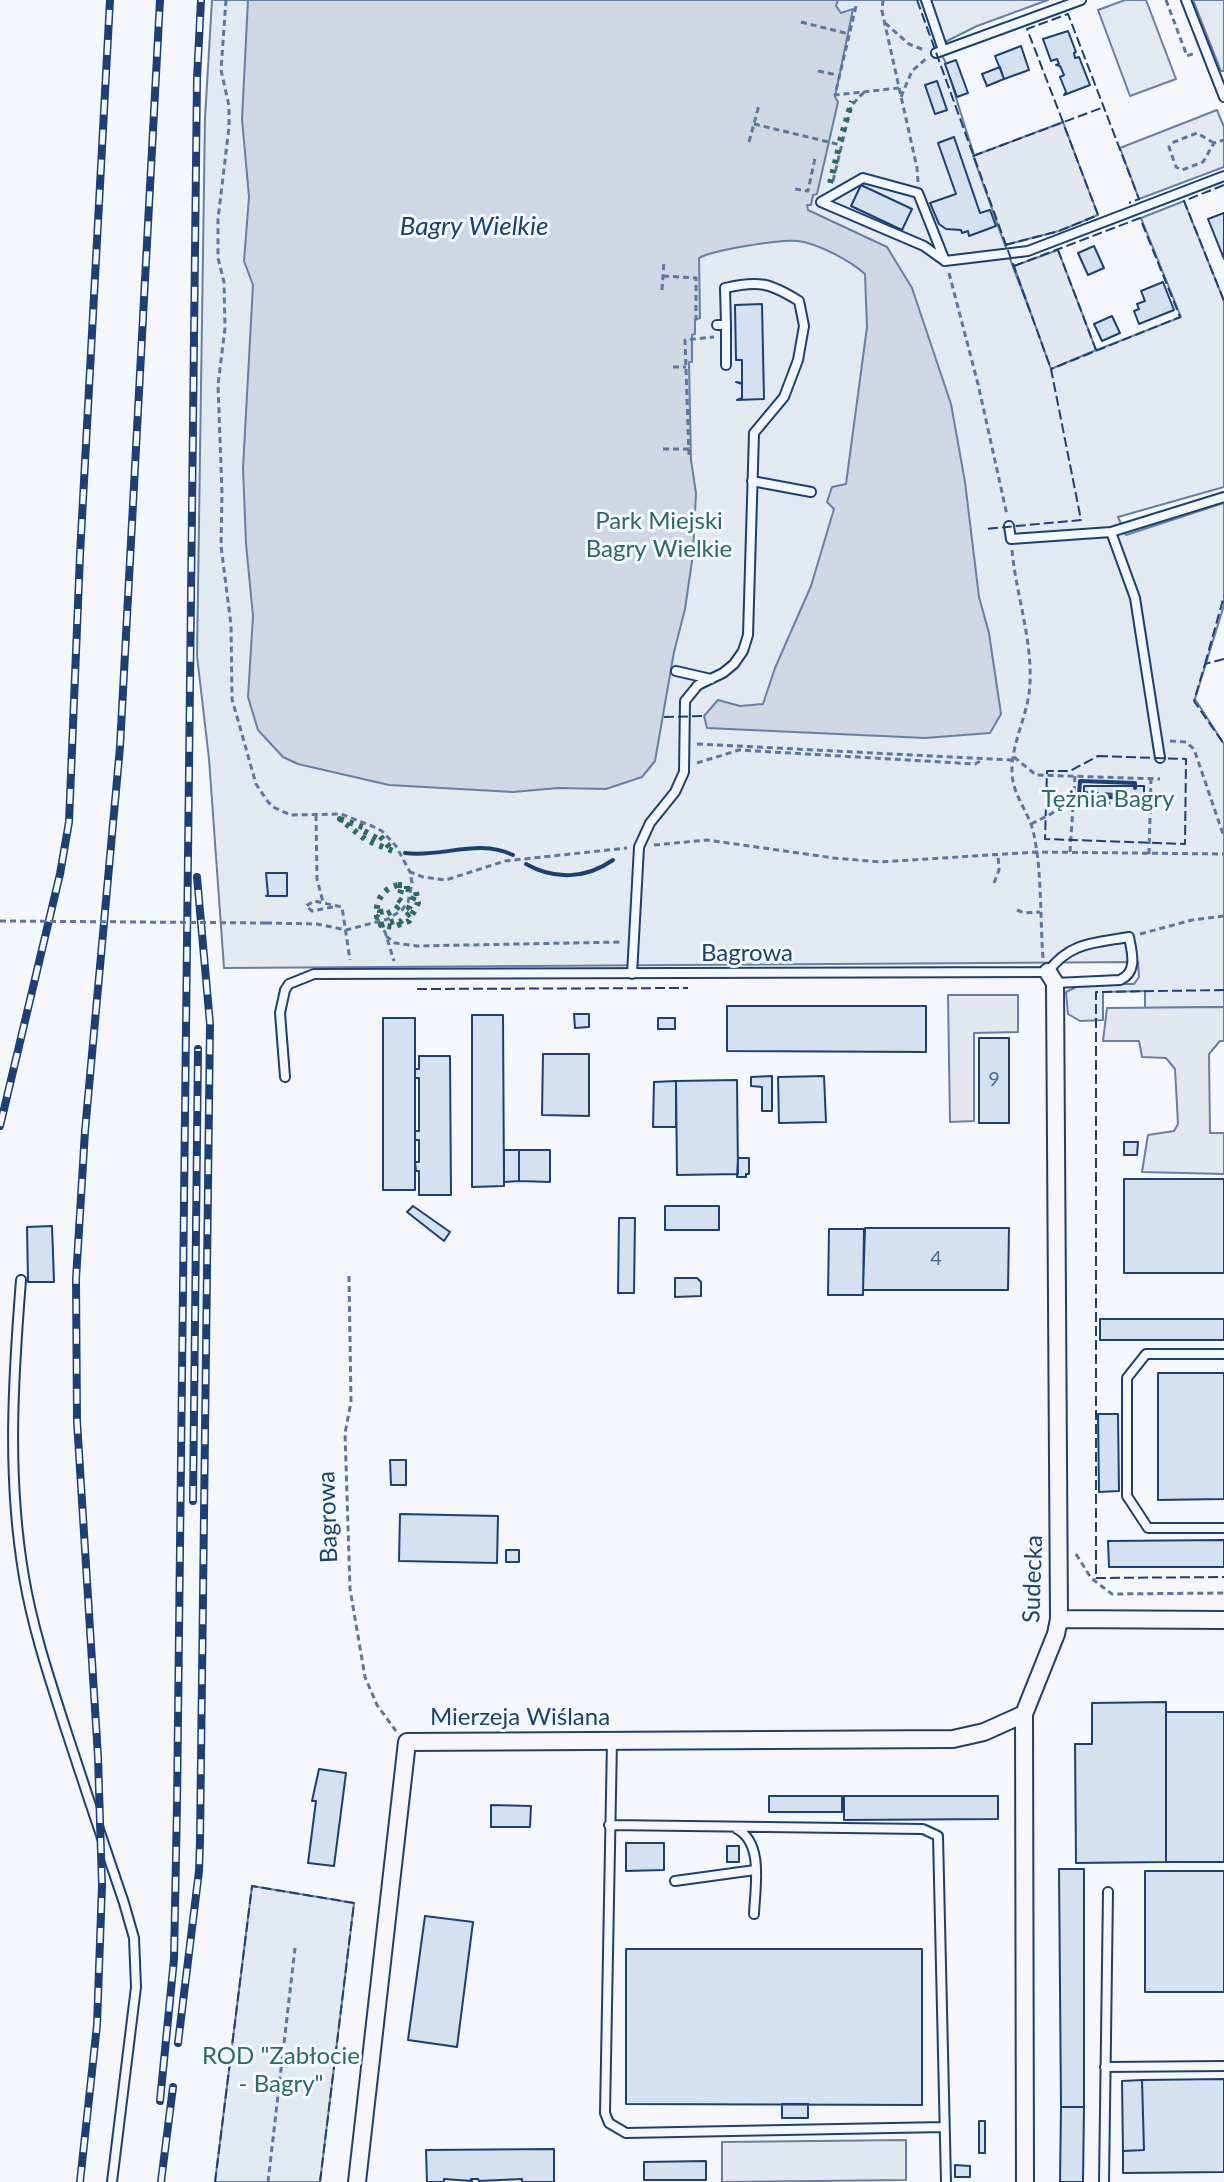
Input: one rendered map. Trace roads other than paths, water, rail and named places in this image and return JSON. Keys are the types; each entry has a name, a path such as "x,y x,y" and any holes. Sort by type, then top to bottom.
{"street":[{"name":"Sudecka","path":"1025,2182 1024,1714 1059,1619 1052,977"},
{"path":"1059,1619 1224,1620"},
{"name":"Mierzeja Wiślana","path":"357,2182 407,1742 953,1739 984,1732 1024,1714"}],"lane":[{"path":"926,0 939,51 1081,0"},
{"path":"1186,0 1224,97"},
{"path":"945,261 918,193 863,178 821,202 924,246 945,261 1028,251 1224,176"},
{"path":"632,974 639,847 650,823 675,792 684,772 685,701 698,685 734,664 743,651 748,635 754,433 784,397 798,360 804,326 799,301 773,285 749,282 725,288 722,325 726,365"},
{"path":"752,481 811,492"},
{"path":"1009,526 1011,539 1111,532 1224,497"},
{"path":"1111,532 1135,598 1160,758"},
{"path":"676,671 712,679"},
{"name":"Bagrowa","path":"285,1077 280,1013 285,990 289,984 314,974 1052,977 1120,980 1128,977 1132,969 1129,937 1068,950 1059,957 1052,977"},
{"path":"21,1280 11,1417 12,1460 24,1575 34,1625 52,1686 134,1938 136,1987 112,2182"},
{"path":"1224,1354 1146,1354 1127,1378 1127,1496 1148,1528 1224,1528"},
{"path":"612,1741 605,2113 614,2127 626,2133 944,2127"},
{"path":"609,1825 923,1829 938,1836 946,2182"},
{"path":"733,1826 750,1840 755,1870 754,1914"},
{"path":"675,1881 755,1870"},
{"path":"1104,2182 1108,1892"},
{"path":"1105,2067 1224,2066"}],"water":[{"name":"Bagry Wielkie","path":"248,0 838,0 836,6 841,13 853,9 835,97 838,102 817,194 813,195 811,205 807,205 808,210 887,247 912,288 951,404 965,482 979,597 989,633 1001,714 990,733 925,738 707,728 704,716 718,700 740,706 763,704 775,668 811,586 834,509 827,502 832,487 846,484 867,327 865,274 824,249 789,241 763,243 699,258 700,318 695,320 692,362 689,362 691,460 696,493 693,554 655,761 642,777 606,789 558,788 513,792 389,785 298,764 283,757 258,730 248,697 253,616 243,468 253,285 244,261 249,197 242,119"}],"railway":[{"path":"0,1126 60,874 69,822 110,0"},
{"path":"80,2182 97,2025 102,1885 98,1757 77,1421 76,1279 85,1131 120,747 160,0"},
{"path":"160,2101 174,1959 197,79 201,0"},
{"path":"178,2043 200,1841 210,1024 197,877"},
{"path":"193,1501 198,1049"},
{"path":"161,2182 173,2087"}],"park label":[{"name":"Park Miejski Bagry Wielkie","path":"659,535"},
{"name":"Tężnia Bagry","path":"1108,799"},
{"name":"ROD \"Zabłocie - Bagry\"","path":"281,2070"}]}
